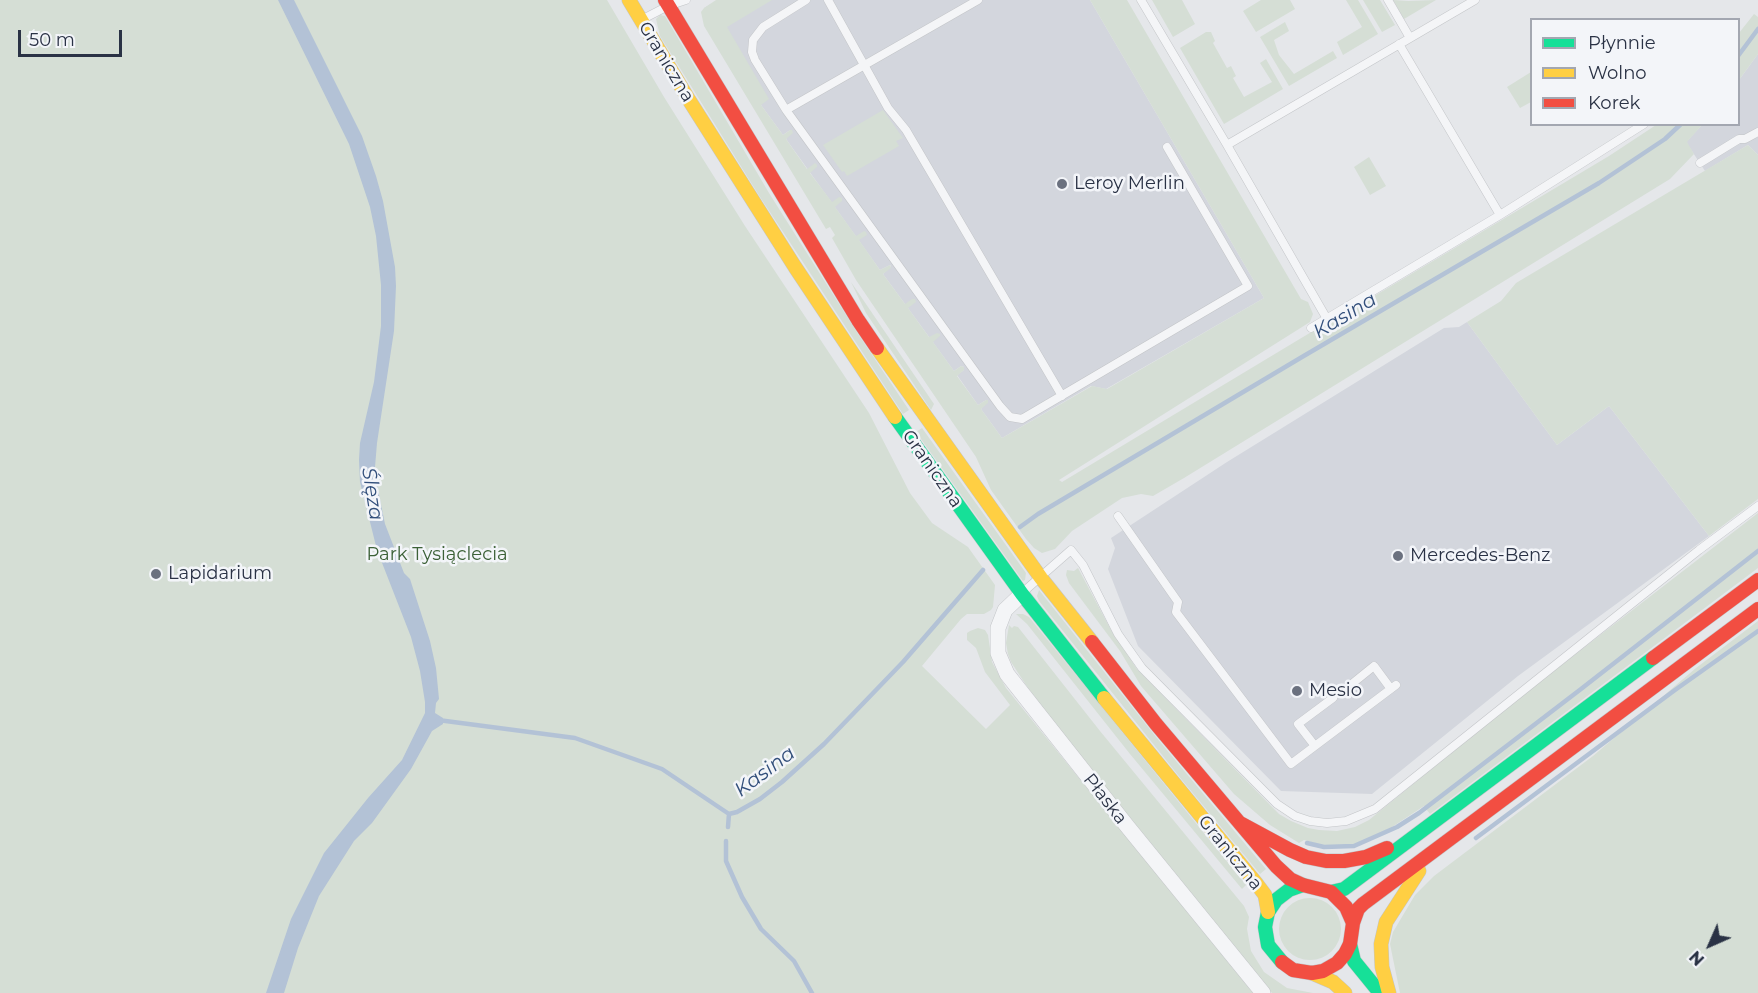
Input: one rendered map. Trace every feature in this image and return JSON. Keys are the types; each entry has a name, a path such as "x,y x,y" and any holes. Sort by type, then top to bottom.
{"main road":[{"name":"Graniczna","path":"632,1 688,100 898,422 1022,594 1137,740 1256,883 1265,895 1268,912"},
{"name":"Graniczna","path":"667,3 858,320 1041,578 1156,724 1276,866 1290,879 1303,885"},
{"path":"1346,993 1333,982 1312,973 1293,970 1278,960 1268,945 1265,927 1268,912 1276,900 1289,890 1303,885 1331,892 1344,889 1758,580"},
{"path":"1312,973 1323,971 1337,963 1345,954 1360,906 1758,609"},
{"path":"1240,823 1290,850 1306,857 1326,861 1366,857 1417,835"},
{"path":"1389,993 1382,967 1381,944 1386,922 1431,853"},
{"path":"1331,892 1346,907 1353,923"},
{"path":"1350,944 1354,961 1380,993"}],"street":[{"name":"Płaska","path":"1022,594 1005,610 998,628 998,653 1007,674 1263,993"}],"lane":[{"path":"641,20 667,3 686,0"},
{"path":"806,0 763,27 753,40 754,60 786,110 1010,417 1022,419 1248,286 1167,147"},
{"path":"828,0 860,56 863,66 888,108 906,130 1062,396"},
{"path":"786,110 978,0"},
{"path":"1141,0 1327,319"},
{"path":"1388,0 1410,38"},
{"path":"1227,145 1475,0"},
{"path":"1399,44 1500,215"},
{"path":"1311,328 1500,215 1641,126"},
{"path":"1700,164 1739,140 1758,132"},
{"path":"1022,594 1071,550 1083,565 1118,634 1148,675 1277,804 1295,816 1310,821 1346,821 1375,809 1588,638 1758,506"},
{"path":"1118,516 1178,602 1176,612 1291,764 1393,687 1374,666 1353,683"},
{"path":"1315,746 1298,724 1333,698"}],"shaded area":[{"path":"718,0 1090,0 1264,298 1106,389 1091,386 1002,438 981,409 988,400 978,405 957,375 964,370 964,367 961,366 954,371 883,274 891,266 880,270 786,139 790,130 783,135 761,105 704,8"},
{"path":"1758,54 1758,155 1748,145 1705,171 1686,142 1701,126 1740,126 1740,79"},
{"name":"Mercedes-Benz","path":"1467,322 1557,445 1609,406 1709,536 1518,676 1372,794 1281,791 1138,646 1108,569 1115,548 1111,538 1227,462 1444,328 1459,327"}],"green space":[{"name":"Park Tysiąclecia","path":"0,0 607,0 664,97 745,226 869,413 910,493 932,523 968,547 995,585 991,610 984,614 967,614 922,666 986,729 1010,705 985,672 976,648 967,640 967,633 970,631 978,628 985,630 988,635 992,662 1006,688 1253,993 0,993"},
{"path":"716,0 772,0 727,27 769,99 761,105 783,135 792,130 793,133 786,139 807,169 815,163 817,165 810,173 832,202 839,197 842,198 842,201 835,207 856,236 866,232 867,235 859,240 880,270 890,265 891,268 883,274 905,304 915,299 916,302 908,308 929,337 940,334 933,342 954,371 961,366 964,367 964,370 957,376 978,405 988,400 988,403 981,409 1002,438 1092,386 1107,389 1264,298 1090,0 1127,0 1301,299 1308,302 1313,314 1310,322 1059,480 1062,482 1609,156 1654,126 1701,126 1687,142 1694,154 1670,179 1184,478 1153,496 1141,494 1122,498 1072,531 1055,549 1042,553 1026,539 991,490 976,457 856,280 832,238 835,235 830,227 826,229 704,26 701,12"},
{"path":"1152,0 1182,0 1195,24 1173,37"},
{"path":"1261,0 1290,0 1295,9 1256,32 1243,11"},
{"path":"1346,0 1358,0 1378,34 1343,55 1337,42 1362,27"},
{"path":"1363,0 1380,0 1395,25 1382,32"},
{"path":"1393,0 1408,1 1436,0 1404,19"},
{"path":"1754,14 1758,17 1758,54 1740,79 1740,32"},
{"path":"660,15 665,16 769,193 909,410 903,414 760,197 660,36 656,19"},
{"path":"1285,22 1289,31 1274,40 1279,55 1294,74 1333,51 1337,58 1289,86 1260,37"},
{"path":"1206,32 1211,32 1215,41 1213,43 1227,68 1231,66 1236,76 1233,78 1244,97 1272,82 1260,63 1266,59 1283,89 1224,124 1180,48"},
{"path":"1530,73 1530,103 1520,108 1507,87"},
{"path":"883,110 903,138 896,141 899,146 847,176 823,145"},
{"path":"1748,145 1758,155 1758,499 1709,536 1609,406 1557,445 1467,322 1501,301 1516,283"},
{"path":"1369,157 1386,186 1370,195 1354,167"},
{"path":"851,282 934,404 931,410 866,313"},
{"path":"922,428 1026,573 1025,580 1023,581 916,432"},
{"path":"1758,513 1758,568 1430,814 1424,806 1386,831 1354,845 1322,845 1304,840 1299,843 1270,825 1234,794 1141,686 1120,651 1069,583 1066,575 1067,570 1074,571 1078,568 1111,630 1137,669 1279,814 1308,828 1337,831 1355,827 1369,820 1520,697"},
{"path":"1039,590 1156,737 1266,869 1260,874 1039,601 1037,596"},
{"path":"1016,614 1029,617 1246,885 1242,889 1130,754 1027,624"},
{"path":"1758,621 1758,993 1400,993 1390,944 1393,932 1415,895 1434,876 1593,756 1696,668"},
{"path":"1009,625 1012,628 1018,627 1244,906 1249,917 1247,929 1251,951 1264,972 1287,988 1313,993 1272,993 1256,974 1055,725 1026,685 1008,654 1006,643"},
{"path":"1310,898 1327,903 1332,907 1336,912 1341,929 1336,946 1332,951 1327,955 1310,960 1293,955 1288,951 1284,946 1279,929 1284,912 1288,907 1293,903"}],"water":[{"name":"Ślęza","path":"278,0 294,0 362,136 383,201 395,267 396,286 394,331 377,443 376,480 385,524 404,573 410,579 430,641 439,699 435,713 443,718 443,724 432,731 411,769 372,823 354,841 319,896 298,948 284,993 266,993 291,919 324,853 402,760 425,713 420,671 411,637 377,550 360,482 360,443 374,382 381,326 381,285 376,236 370,207 349,144"}],"waterway":[{"name":"Kasina","path":"1740,53 1758,29"},
{"name":"Kasina","path":"1020,527 1038,514 1302,357 1599,183 1665,139 1679,126"},
{"path":"1307,843 1324,847 1354,846 1397,827 1419,813 1758,551"},
{"name":"Kasina","path":"438,720 575,738 662,769 729,814 737,812 760,799 782,782 824,744 903,662 983,570"},
{"path":"1476,838 1758,631"},
{"path":"728,827 729,814"},
{"path":"726,841 726,861 742,897 761,929 794,961 812,993"}],"traffic: fast":[{"path":"895,417 1022,594 1104,698"},
{"path":"1331,892 1344,889 1653,658"},
{"path":"1282,962 1268,945 1265,927 1268,912 1276,900 1289,890 1303,885"},
{"path":"1350,944 1354,961 1380,993"}],"traffic: slow":[{"path":"629,0 689,100 795,267 895,417"},
{"path":"877,348 1041,578 1092,642"},
{"path":"1104,698 1256,883 1265,895 1268,912"},
{"path":"1389,993 1382,967 1381,944 1386,922 1419,871"},
{"path":"1312,973 1333,982 1345,993"}],"traffic: jam":[{"path":"665,0 877,348"},
{"path":"1653,658 1758,580"},
{"path":"1353,923 1358,909 1363,904 1758,609"},
{"path":"1092,642 1156,724 1276,866 1290,879 1331,892 1346,907 1353,923 1350,944 1337,963 1323,971 1312,973 1293,970 1282,962"},
{"path":"1240,823 1290,850 1306,857 1326,861 1366,857 1387,848"}],"place":[{"name":"Leroy Merlin","path":"1062,184"},
{"name":"Mercedes-Benz","path":"1398,556"},
{"name":"Lapidarium","path":"156,574"},
{"name":"Mesio","path":"1297,691"}]}
